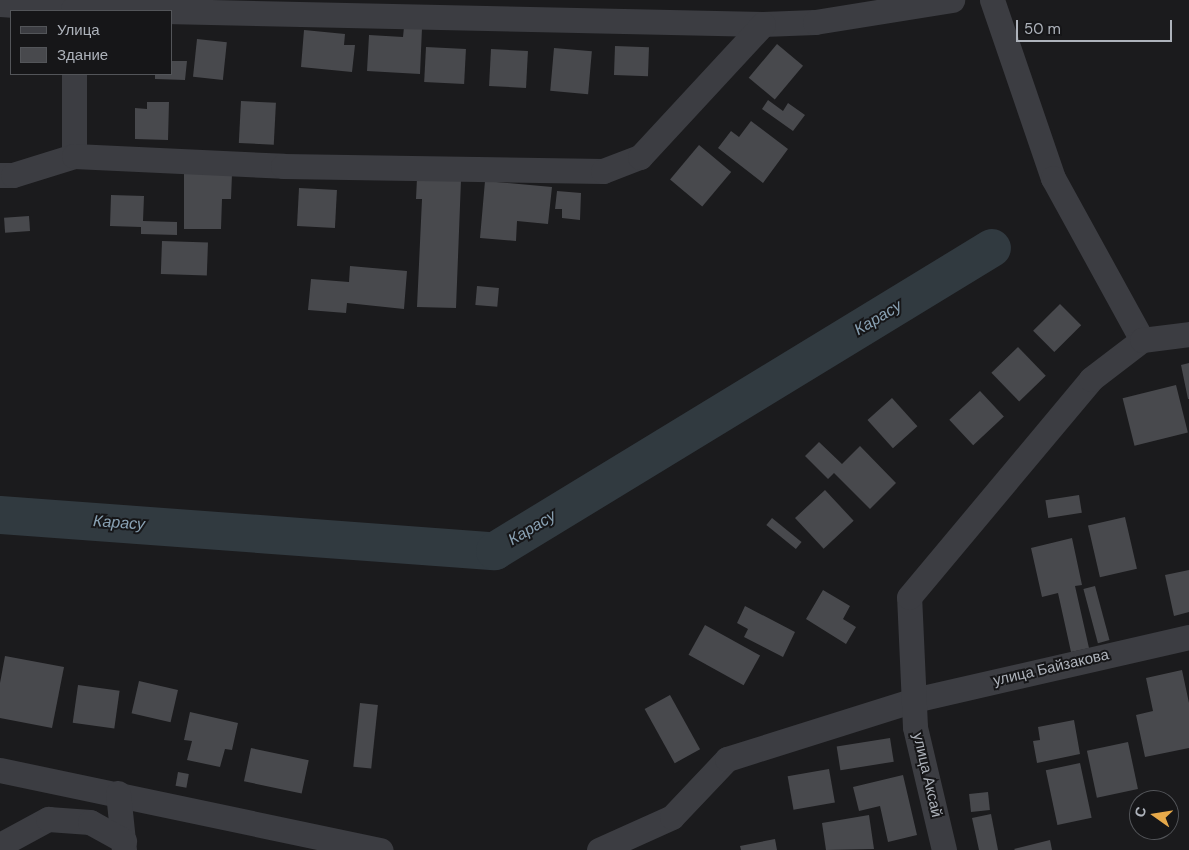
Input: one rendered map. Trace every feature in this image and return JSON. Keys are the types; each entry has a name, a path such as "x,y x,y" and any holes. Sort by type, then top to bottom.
{"street":[{"path":"0,4 763,24 815,22 952,0"},
{"path":"992,0 1053,178 1142,340 1189,334"},
{"path":"0,175 13,175 74,156 283,166 603,172 640,157 763,24"},
{"path":"74,75 74,156"},
{"name":"улица Аксай","path":"944,850 915,726 909,597 1091,379 1142,340"},
{"name":"улица Байзакова","path":"598,850 672,817 727,759 914,700 1189,636"},
{"path":"0,770 118,793 381,850"},
{"path":"118,793 124,845"},
{"path":"0,845 48,819 90,822 124,845"}],"building":[{"path":"404,27 422,28 420,74 367,71 369,35 403,37"},
{"path":"304,30 345,34 344,45 355,45 352,72 301,67"},
{"path":"197,39 227,42 223,80 193,77"},
{"path":"777,44 803,66 775,100 749,78"},
{"path":"615,46 649,47 648,76 614,75"},
{"path":"426,47 466,49 464,84 424,82"},
{"path":"554,48 592,51 588,94 550,91"},
{"path":"491,49 528,51 526,88 489,86"},
{"path":"172,61 187,61 185,80 155,79 155,75 172,75"},
{"path":"768,100 783,111 788,103 805,115 793,131 762,109"},
{"path":"241,101 276,103 274,145 239,143"},
{"path":"147,102 169,102 168,140 135,139 135,108 147,109"},
{"path":"751,121 788,149 763,183 718,148 731,131 739,137"},
{"path":"699,145 731,172 702,206 670,179"},
{"path":"184,174 232,174 231,199 222,199 221,229 184,229"},
{"path":"417,178 461,180 456,308 417,307 422,199 416,199"},
{"path":"485,181 552,187 548,224 517,221 516,241 480,238"},
{"path":"299,188 337,190 335,228 297,226"},
{"path":"557,191 581,193 580,220 562,218 562,209 555,209"},
{"path":"111,195 144,196 143,221 177,222 177,235 141,234 141,227 110,226"},
{"path":"29,216 30,231 5,233 4,218"},
{"path":"162,241 208,243 207,276 161,274"},
{"path":"350,266 407,271 404,309 347,303 346,313 308,310 311,279 349,282"},
{"path":"477,286 499,288 497,307 475,305"},
{"path":"1060,304 1081,325 1054,352 1033,331"},
{"path":"1018,347 1046,376 1019,401 991,373"},
{"path":"1189,363 1189,399 1188,399 1181,365"},
{"path":"1176,385 1188,433 1134,446 1123,398"},
{"path":"980,391 1004,417 973,445 949,420"},
{"path":"892,398 917,426 893,448 867,420"},
{"path":"819,442 842,464 860,446 896,483 870,509 834,473 828,479 805,456"},
{"path":"825,490 854,521 824,549 795,518"},
{"path":"1079,495 1082,513 1048,518 1045,500"},
{"path":"1125,517 1137,569 1100,577 1088,526"},
{"path":"772,518 802,542 796,549 766,525"},
{"path":"1072,538 1082,585 1075,586 1089,648 1071,652 1058,593 1042,597 1031,548"},
{"path":"1189,570 1189,612 1174,616 1165,575"},
{"path":"1095,586 1109,640 1098,643 1083,589"},
{"path":"823,590 850,606 843,619 856,627 846,644 806,619"},
{"path":"745,606 795,632 783,657 744,637 748,629 737,623"},
{"path":"705,625 760,656 744,685 689,655"},
{"path":"5,656 64,667 52,728 0,718 0,683"},
{"path":"1182,670 1189,703 1189,748 1145,757 1136,715 1153,711 1146,678"},
{"path":"139,681 178,690 171,722 132,713"},
{"path":"78,685 120,691 114,728 73,723"},
{"path":"670,695 700,749 675,763 645,709"},
{"path":"360,703 378,705 371,769 353,767"},
{"path":"190,712 238,723 232,750 225,749 220,767 187,760 192,741 184,740"},
{"path":"1074,720 1080,754 1037,763 1033,741 1040,740 1038,727"},
{"path":"890,738 894,762 840,770 837,746"},
{"path":"1128,742 1138,789 1097,798 1087,751"},
{"path":"251,748 309,760 302,794 244,781"},
{"path":"1080,763 1092,818 1057,825 1046,770"},
{"path":"829,769 835,802 794,810 788,776"},
{"path":"178,772 189,774 186,788 176,786"},
{"path":"903,775 917,835 888,842 880,806 859,811 853,787"},
{"path":"988,792 990,810 971,812 969,794"},
{"path":"991,814 998,850 979,850 972,818"},
{"path":"869,815 874,849 826,850 822,823"},
{"path":"775,839 777,850 741,850 740,846"},
{"path":"1050,840 1052,850 1014,849"}],"waterway":[{"name":"Карасу","path":"0,515 495,551 992,248"}]}
